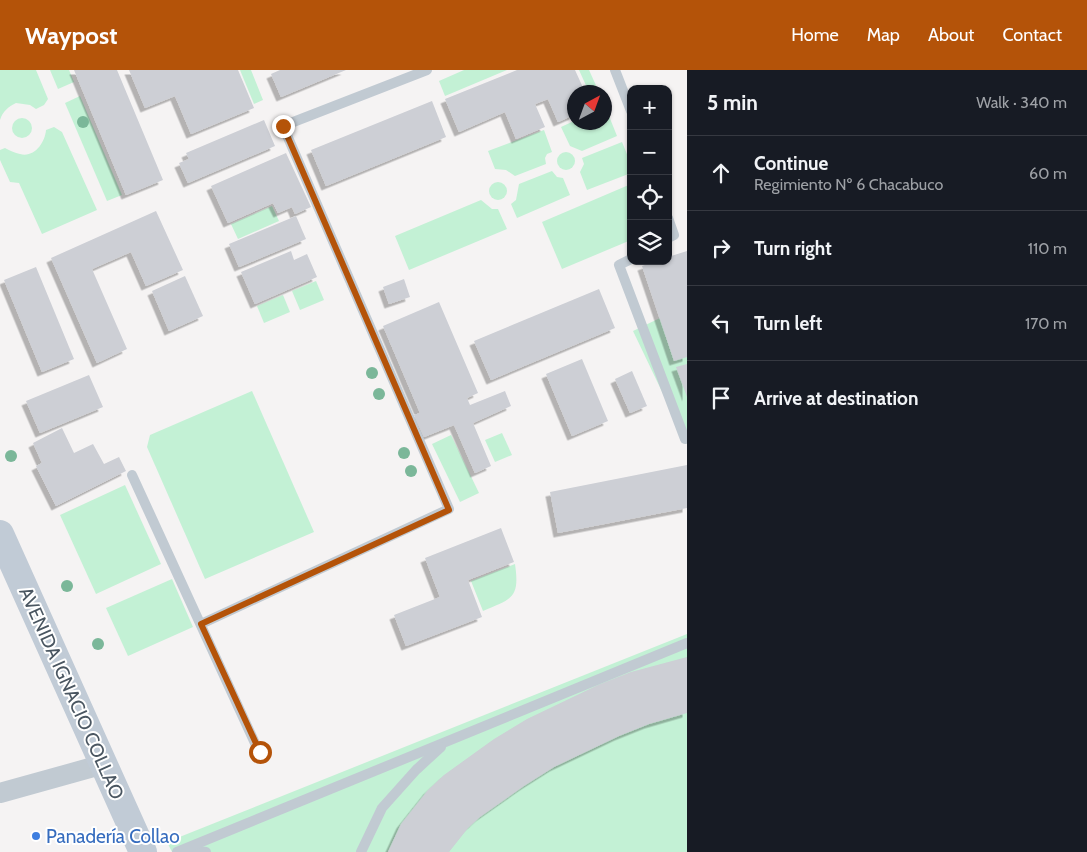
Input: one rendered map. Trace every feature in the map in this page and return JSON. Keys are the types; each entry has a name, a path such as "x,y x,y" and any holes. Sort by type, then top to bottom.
{"main road":[{"name":"AVENIDA IGNACIO COLLAO","path":"0,534 143,852"}],"street":[{"path":"0,793 104,764"}],"lane":[{"path":"201,624 449,510 283,126 427,70"},
{"path":"615,70 627,101"},
{"path":"627,261 619,265 685,439"},
{"path":"132,475 260,752"},
{"path":"181,850 687,643"},
{"path":"361,852 382,808 416,770 447,741"},
{"path":"181,850 206,852"}],"green space":[{"path":"0,70 36,70 48,99 44,105 36,109 30,105 16,103 6,110 0,120"},
{"path":"50,70 69,70 74,82 58,89"},
{"path":"240,70 251,70 263,100 254,104"},
{"path":"464,70 507,70 445,96 439,81"},
{"path":"579,70 589,70 596,85 586,85"},
{"path":"80,96 122,195 107,201 65,103"},
{"path":"18,118 26,118 32,124 32,132 26,138 18,138 12,132 12,124"},
{"path":"567,124 567,130 612,130 612,124 617,136 582,151 570,146 561,127"},
{"path":"54,127 62,132 97,210 42,234 19,183 10,182 0,160 0,150 5,148 20,154 30,154 41,144 46,130"},
{"path":"544,130 552,152 547,154 545,158 546,164 515,176 506,170 495,169 488,151"},
{"path":"622,142 627,154 627,175 587,190 580,172 584,164 582,158"},
{"path":"566,152 572,155 575,161 572,167 566,170 560,167 557,161 560,155"},
{"path":"552,171 557,177 563,178 570,195 517,218 511,204 516,200 519,184"},
{"path":"498,182 504,185 507,191 504,197 498,200 492,197 489,191 492,185"},
{"path":"627,186 627,242 562,269 542,222"},
{"path":"481,200 492,209 498,209 507,229 409,270 395,236"},
{"path":"272,206 279,221 238,239 231,224"},
{"path":"316,281 324,300 300,310 292,291"},
{"path":"283,295 290,312 264,323 257,306"},
{"path":"687,305 687,444 633,331"},
{"path":"252,391 314,532 205,579 147,447 150,435"},
{"path":"502,433 512,455 495,462 485,440"},
{"path":"451,435 479,493 460,502 432,444"},
{"path":"125,485 161,564 96,594 60,515"},
{"path":"515,564 516,584 512,596 483,611 471,581"},
{"path":"172,579 193,627 128,656 106,608"},
{"path":"687,634 687,852 172,852 167,842"}],"building":[{"path":"74,70 117,70 163,180 126,195"},
{"path":"129,70 238,70 254,108 191,134 175,96 145,108"},
{"path":"280,70 346,70 281,97 271,74"},
{"path":"517,70 575,70 582,85 567,85 567,118 558,122 548,99 535,104 545,127 516,139 505,112 459,132 445,99"},
{"path":"432,101 446,137 326,186 311,150"},
{"path":"264,120 275,146 188,183 179,163 189,159 186,153"},
{"path":"286,153 311,207 295,214 292,207 278,213 273,203 228,223 211,186"},
{"path":"156,211 183,270 146,286 131,252 92,269 127,349 97,363 51,258"},
{"path":"296,216 306,239 239,267 229,244"},
{"path":"291,251 294,260 307,254 317,277 255,304 241,272"},
{"path":"687,251 687,357 674,361 642,266 672,265 672,256"},
{"path":"36,267 74,359 42,372 4,280"},
{"path":"185,276 203,316 169,331 152,291"},
{"path":"404,279 410,297 389,304 383,287"},
{"path":"599,289 615,328 491,380 474,341"},
{"path":"439,302 478,393 467,398 470,405 505,391 511,406 473,423 491,466 475,473 454,425 424,437 414,415 420,413 383,326"},
{"path":"582,359 608,421 572,436 546,374"},
{"path":"687,364 687,397 676,367"},
{"path":"632,371 647,406 630,413 615,379"},
{"path":"89,375 103,407 40,433 26,401"},
{"path":"62,428 74,453 93,444 104,464 119,457 126,471 56,506 36,466 42,463 33,443"},
{"path":"687,465 687,508 558,533 550,492"},
{"path":"501,528 514,562 468,580 482,617 406,646 394,615 440,597 425,558"},
{"path":"687,657 687,713 649,724 619,736 554,767 480,817 468,828 449,852 388,852 401,824 428,790 444,775 494,739 527,719 598,685 631,672"}],"place":[{"name":"Panadería Collao","path":"36,836"}],"route":[{"path":"260,752 201,624 449,510 283,126"}]}
